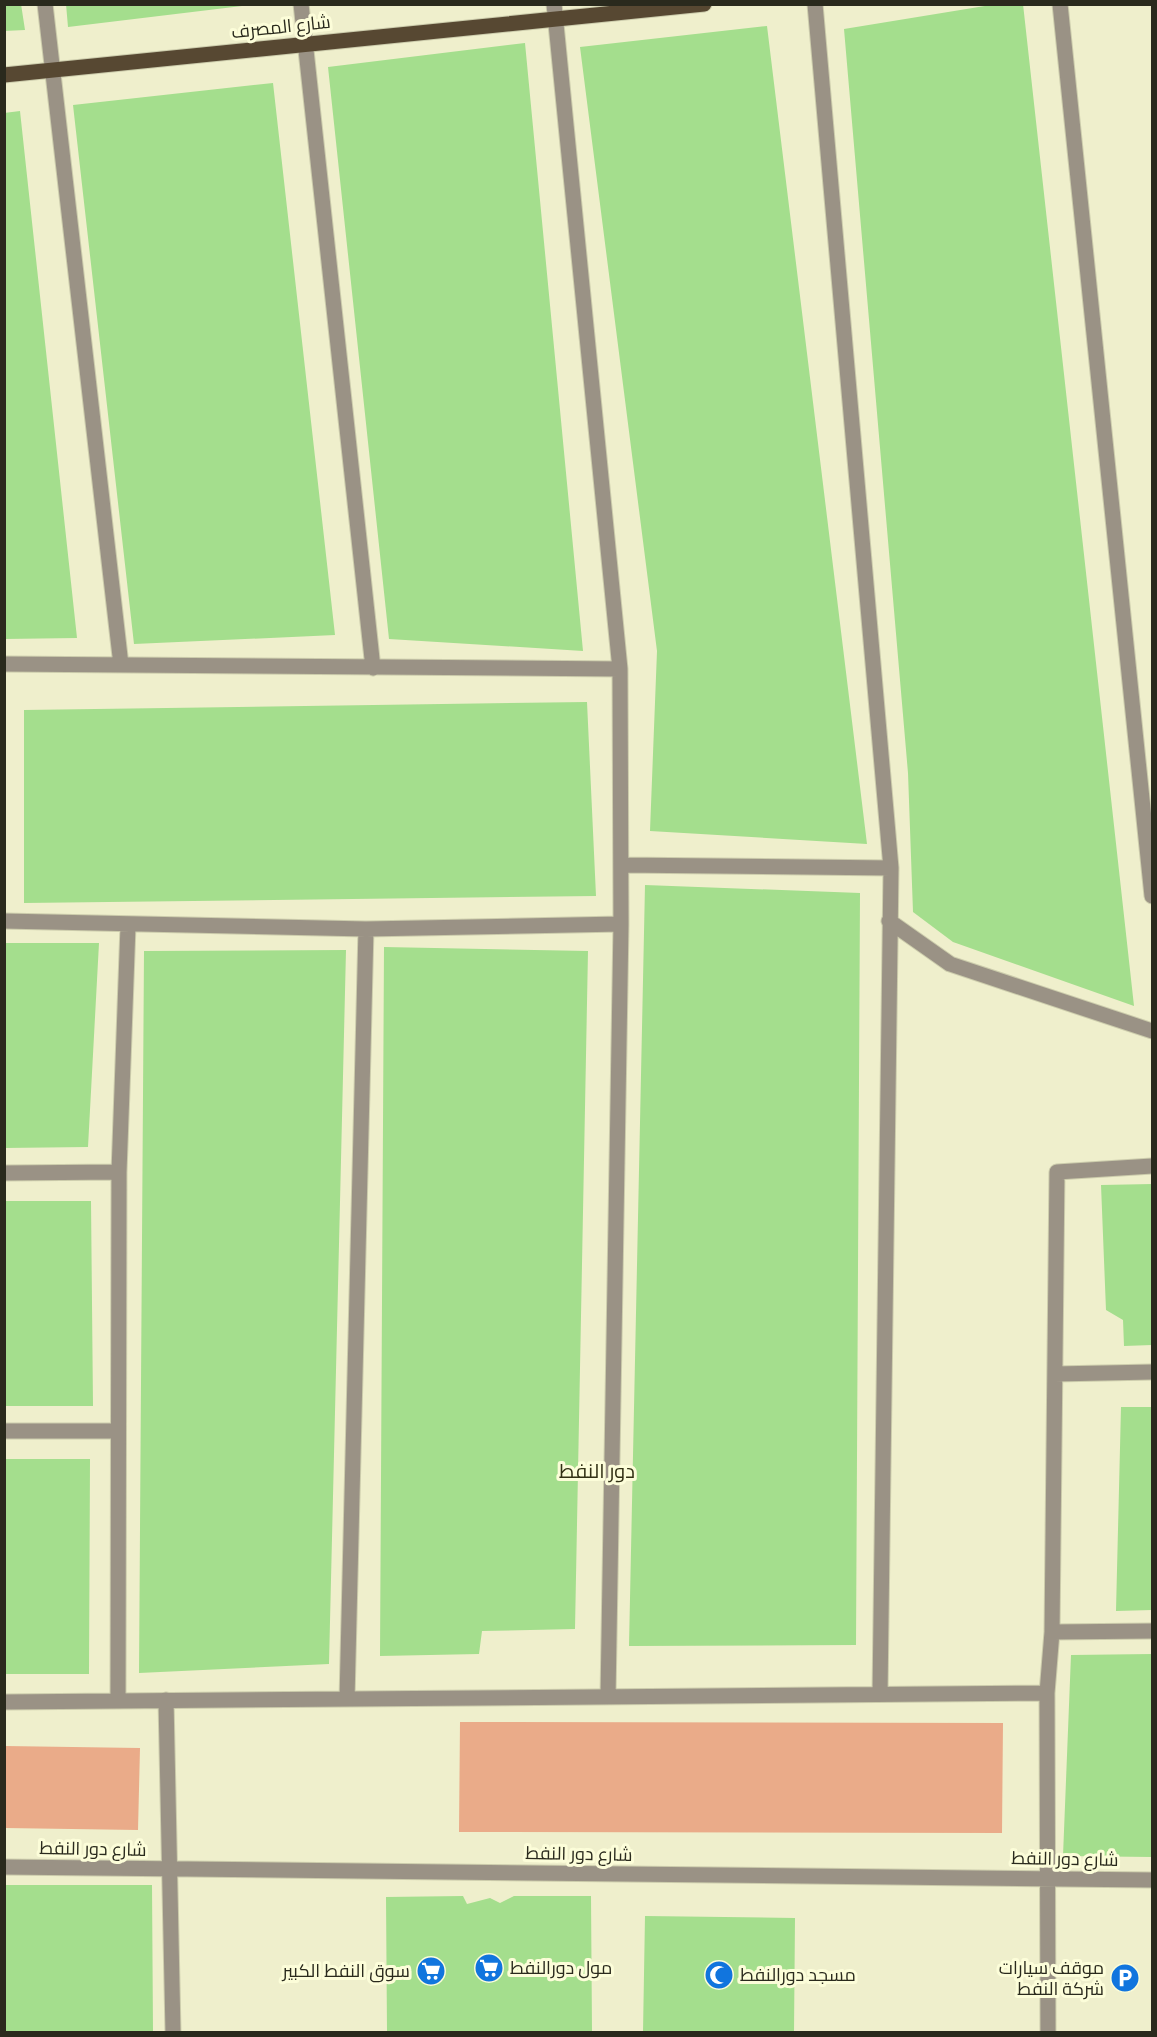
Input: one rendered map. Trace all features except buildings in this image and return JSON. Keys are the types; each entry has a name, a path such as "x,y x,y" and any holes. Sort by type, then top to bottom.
{"main road":[{"name":"شارع المصرف","path":"4,75 306,44 555,12 704,4"}],"street":[{"path":"45,4 121,665"},
{"path":"301,4 373,668"},
{"path":"815,4 891,867 880,1694"},
{"path":"1060,4 1152,896"},
{"path":"555,12 620,669 622,865 608,1697"},
{"path":"4,664 620,669"},
{"path":"622,865 891,867"},
{"path":"4,921 128,926 366,929 621,924"},
{"path":"889,921 950,964 1152,1031"},
{"path":"118,1701 119,1172 128,926"},
{"path":"347,1699 366,929"},
{"path":"1048,2032 1047,1693 1052,1632 1057,1172 1152,1167"},
{"path":"4,1173 119,1172"},
{"path":"1055,1374 1152,1372"},
{"path":"4,1431 117,1431"},
{"path":"1052,1632 1152,1631"},
{"path":"4,1702 1047,1693"},
{"path":"166,1700 173,2032"},
{"name":"شارع دور النفط","path":"4,1868 1152,1880"}],"shaded area":[{"path":"460,1722 1003,1723 1002,1833 459,1832"},
{"path":"5,1746 140,1748 138,1830 5,1828"}],"place":[{"name":"مول دورالنفط","path":"489,1968"},
{"name":"سوق النفط الكبير","path":"431,1971"},
{"name":"مسجد دورالنفط","path":"719,1975"},
{"name":"موقف سيارات شركة النفط","path":"1125,1978"}],"district":[{"name":"دور النفط","path":"597,1471"}]}
